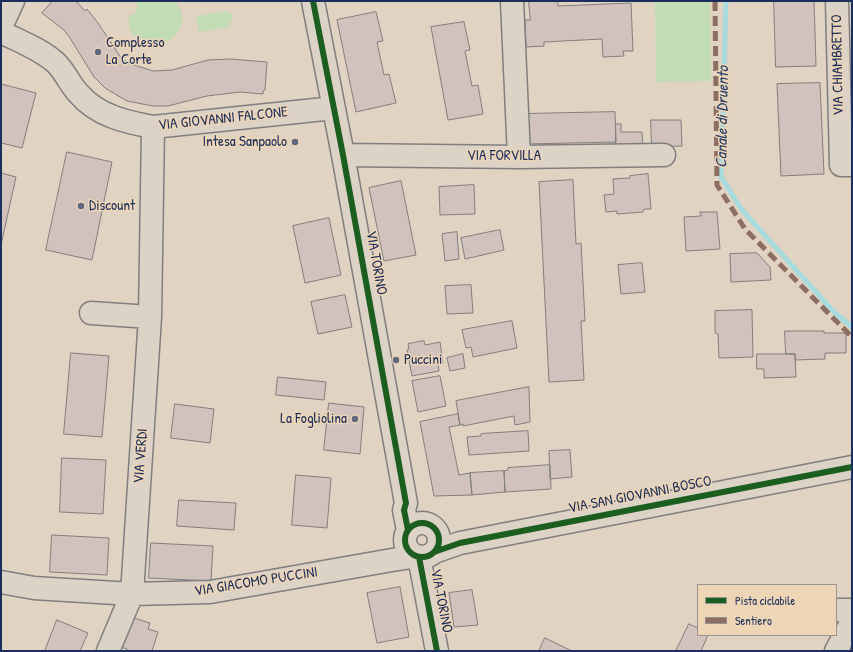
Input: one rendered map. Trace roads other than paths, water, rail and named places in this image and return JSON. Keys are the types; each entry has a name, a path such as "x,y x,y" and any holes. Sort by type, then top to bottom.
{"street":[{"path":"1,27 13,1"},
{"name":"VIA TORINO","path":"313,1 343,155 406,503 417,544 438,651"},
{"path":"512,1 518,157"},
{"name":"VIA CHIAMBRETTO","path":"837,1 841,165 852,165"},
{"name":"VIA GIOVANNI FALCONE","path":"1,32 43,53 56,63 78,94 100,112 133,123 153,127 334,108"},
{"name":"VIA VERDI","path":"108,651 132,594 150,318 153,127"},
{"name":"VIA FORVILLA","path":"343,155 518,157 664,155"},
{"path":"91,313 150,318"},
{"name":"VIA SAN GIOVANNI BOSCO","path":"417,544 460,543 852,467"},
{"name":"VIA GIACOMO PUCCINI","path":"1,582 34,588 132,594 210,592 417,544"},
{"path":"837,610 852,610"},
{"path":"836,651 852,621"}],"waterway":[{"name":"Canale di Druento","path":"726,1 721,177 742,210 834,312 852,327"}],"place":[{"name":"Complesso La Corte","path":"98,52"},
{"name":"Intesa Sanpaolo","path":"295,142"},
{"name":"Discount","path":"81,206"},
{"name":"Puccini","path":"396,360"},
{"name":"La Fogliolina","path":"355,419"}]}
